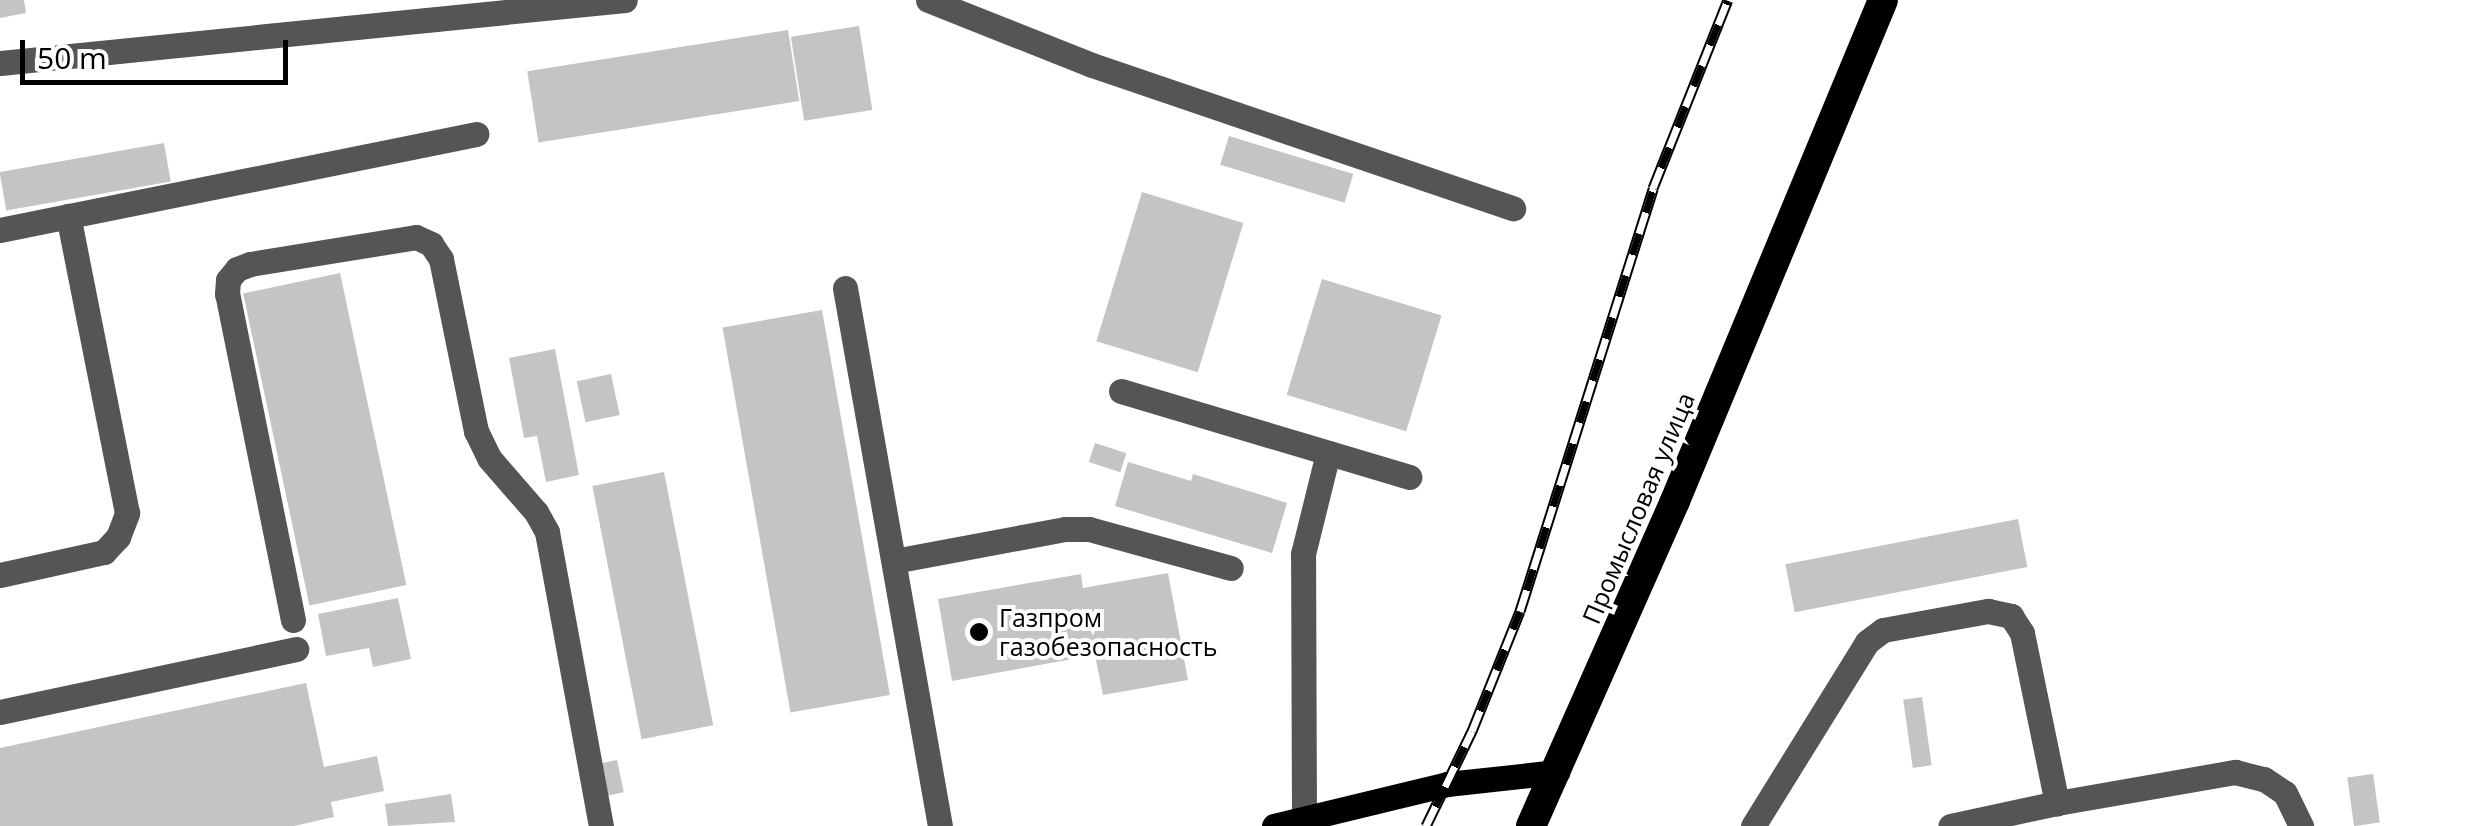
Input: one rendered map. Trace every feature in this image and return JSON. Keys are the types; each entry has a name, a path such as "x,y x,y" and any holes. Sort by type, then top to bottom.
{"highway":[{"name":"Промысловая улица","path":"1531,826 1558,772 1883,0"}],"main road":[{"path":"1274,826 1446,784 1558,772"}],"lane":[{"path":"0,62 625,0"},
{"path":"928,0 1092,65 1513,208"},
{"path":"0,230 476,134"},
{"path":"0,575 104,552 118,537 127,513 68,216"},
{"path":"293,620 227,294 228,280 237,268 250,264 416,236 430,244 441,259 476,431 489,458 536,512 547,532 601,826"},
{"path":"845,288 940,826"},
{"path":"1121,391 1408,477"},
{"path":"1304,820 1302,554 1328,453"},
{"path":"894,562 1065,529 1089,529 1232,568"},
{"path":"1753,826 1867,642 1883,630 1988,611 2011,616 2022,633 2056,802"},
{"path":"0,712 296,649"},
{"path":"1950,826 2056,802 2235,772 2264,780 2285,792 2300,826"}],"building":[{"path":"0,0 24,0 26,13 0,18"},
{"path":"859,26 872,110 804,121 791,37"},
{"path":"788,30 799,101 539,142 527,71"},
{"path":"1229,136 1353,174 1345,203 1220,165"},
{"path":"164,143 171,181 6,210 0,172"},
{"path":"1142,192 1243,223 1198,372 1096,341"},
{"path":"340,273 406,585 309,606 243,294"},
{"path":"1322,279 1442,316 1406,431 1287,395"},
{"path":"822,310 890,695 790,713 723,328"},
{"path":"555,349 579,475 546,482 537,436 524,438 509,358"},
{"path":"611,374 620,415 585,422 577,381"},
{"path":"1095,443 1126,453 1120,472 1089,462"},
{"path":"1128,462 1191,481 1193,474 1287,503 1272,553 1115,506"},
{"path":"664,472 713,725 642,739 592,486"},
{"path":"2018,519 2027,567 1795,612 1785,564"},
{"path":"1168,573 1188,680 1103,695 1095,655 952,681 938,599 1081,574 1083,588"},
{"path":"398,598 411,659 373,667 369,648 326,656 318,614"},
{"path":"306,683 324,767 377,756 384,791 331,802 334,817 294,826 0,826 0,748"},
{"path":"1922,697 1932,765 1913,768 1903,700"},
{"path":"617,760 624,792 608,796 601,763"},
{"path":"2373,774 2380,823 2354,826 2347,778"},
{"path":"451,794 455,822 388,826 385,804"}],"railway":[{"path":"1426,826 1472,731 1520,611 1653,188 1728,0"}],"place":[{"name":"Газпром газобезопасность","path":"979,632"}]}
